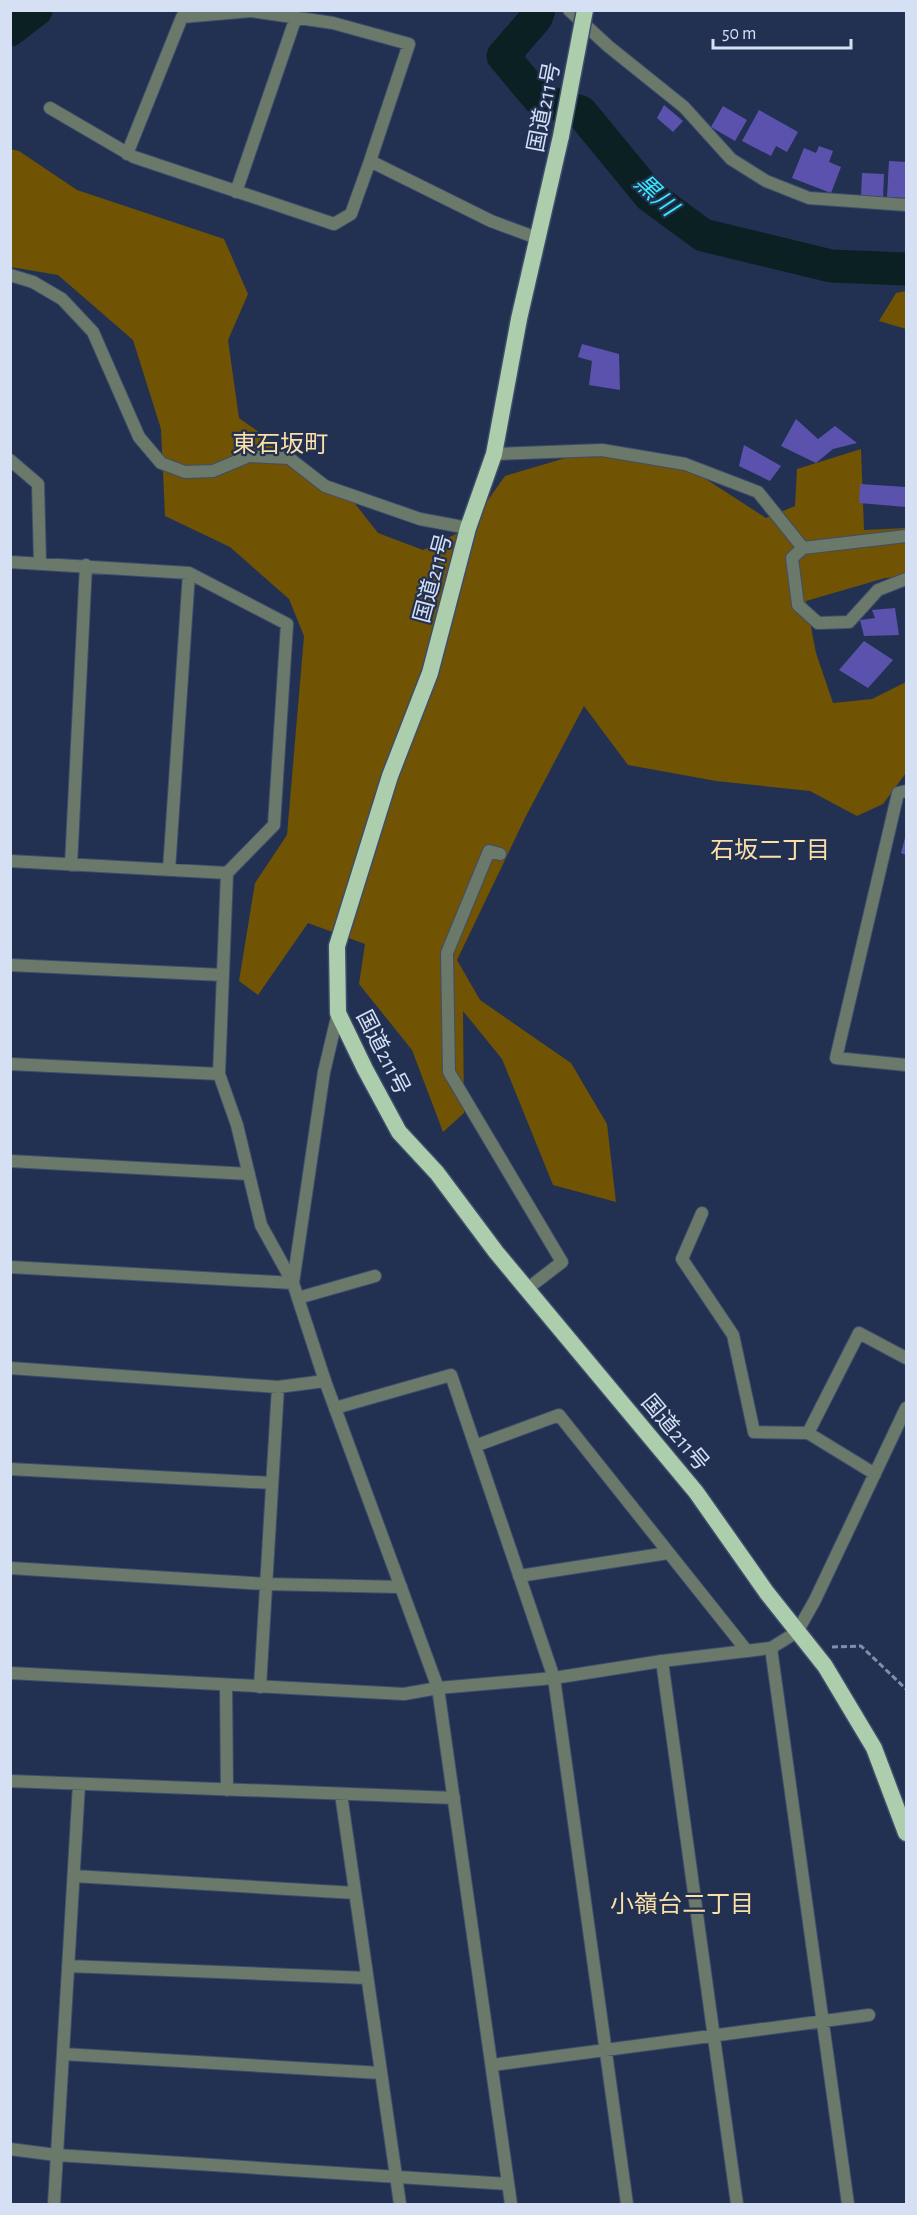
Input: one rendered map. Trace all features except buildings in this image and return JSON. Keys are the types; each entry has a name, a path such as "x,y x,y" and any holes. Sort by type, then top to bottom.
{"highway":[{"name":"国道211号","path":"585,10 561,136 519,319 494,454 468,528 430,673 390,776 337,946 338,1012 399,1132 437,1173 496,1252 696,1492 797,1632 825,1666 874,1748 906,1833"}],"street":[{"path":"569,10 608,46 684,108 731,159 766,181 809,198 906,205"},
{"path":"50,108 127,154 334,224 351,214 409,44 333,23 251,11 183,17 127,154"},
{"path":"236,192 296,17"},
{"path":"370,160 491,222 537,238"},
{"path":"10,275 33,282 62,299 93,332 139,437 160,463 185,472 213,471 249,456 289,458 325,486 420,519 468,528"},
{"path":"494,454 602,450 685,464 758,492 803,548"},
{"path":"10,460 38,484 40,563"},
{"path":"906,536 803,548 792,558 798,605 818,623 849,622 878,590 906,579"},
{"path":"10,562 189,573 287,624 274,825 227,873 219,1074 237,1125 261,1225 293,1283 325,1381 438,1688 511,2205"},
{"path":"71,865 86,565"},
{"path":"169,870 189,573"},
{"path":"906,791 898,793 837,1058 906,1065"},
{"path":"500,854 489,852 447,953 449,1072 562,1262 527,1289"},
{"path":"10,861 227,873"},
{"path":"10,965 223,975"},
{"path":"293,1283 324,1072 338,1012"},
{"path":"10,1064 219,1074"},
{"path":"10,1161 249,1174"},
{"path":"702,1213 682,1259 733,1335 754,1432 808,1433 875,1474"},
{"path":"10,1267 293,1283"},
{"path":"298,1298 375,1276"},
{"path":"808,1433 859,1333 906,1358"},
{"path":"10,1368 278,1387 325,1381"},
{"path":"335,1408 451,1375 554,1678 627,2205"},
{"path":"260,1687 278,1387"},
{"path":"10,1673 404,1694 438,1688 554,1678 662,1661 771,1648 797,1632 815,1600 906,1411"},
{"path":"475,1446 559,1415 747,1651"},
{"path":"10,1469 272,1483"},
{"path":"519,1576 668,1553"},
{"path":"10,1568 266,1584 401,1587"},
{"path":"771,1648 848,2205"},
{"path":"662,1661 737,2205"},
{"path":"226,1685 227,1790"},
{"path":"10,1781 454,1798"},
{"path":"54,2205 79,1784"},
{"path":"341,1794 400,2205"},
{"path":"74,1876 355,1893"},
{"path":"68,1966 367,1978"},
{"path":"492,2065 870,2015"},
{"path":"63,2054 381,2073"},
{"path":"10,2149 56,2155 508,2184"}],"path":[{"path":"810,1647 861,1646 906,1689"}],"shaded area":[{"path":"10,149 19,151 77,190 224,239 248,294 228,340 239,418 349,496 378,533 423,550 468,528 505,476 606,446 678,461 766,518 795,506 797,469 861,449 864,530 906,528 906,577 885,578 806,601 816,653 833,703 872,699 906,682 906,773 883,804 857,816 810,791 716,781 628,765 584,706 526,816 457,960 480,1000 571,1063 607,1124 616,1202 553,1185 502,1059 463,1011 464,1113 443,1132 412,1050 359,984 365,944 308,923 258,995 239,981 255,883 287,835 304,636 289,599 230,547 165,516 161,429 133,340 58,275 11,267"},
{"path":"906,291 906,329 879,321 896,293"}],"waterway":[{"name":"黒川","path":"10,30 36,10"},
{"name":"黒川","path":"539,10 536,18 503,56 539,99 581,112 650,196 703,235 831,266 906,269"}],"district":[{"name":"東石坂町","path":"280,444"},
{"name":"石坂二丁目","path":"770,850"},
{"name":"小嶺台二丁目","path":"682,1904"}]}
